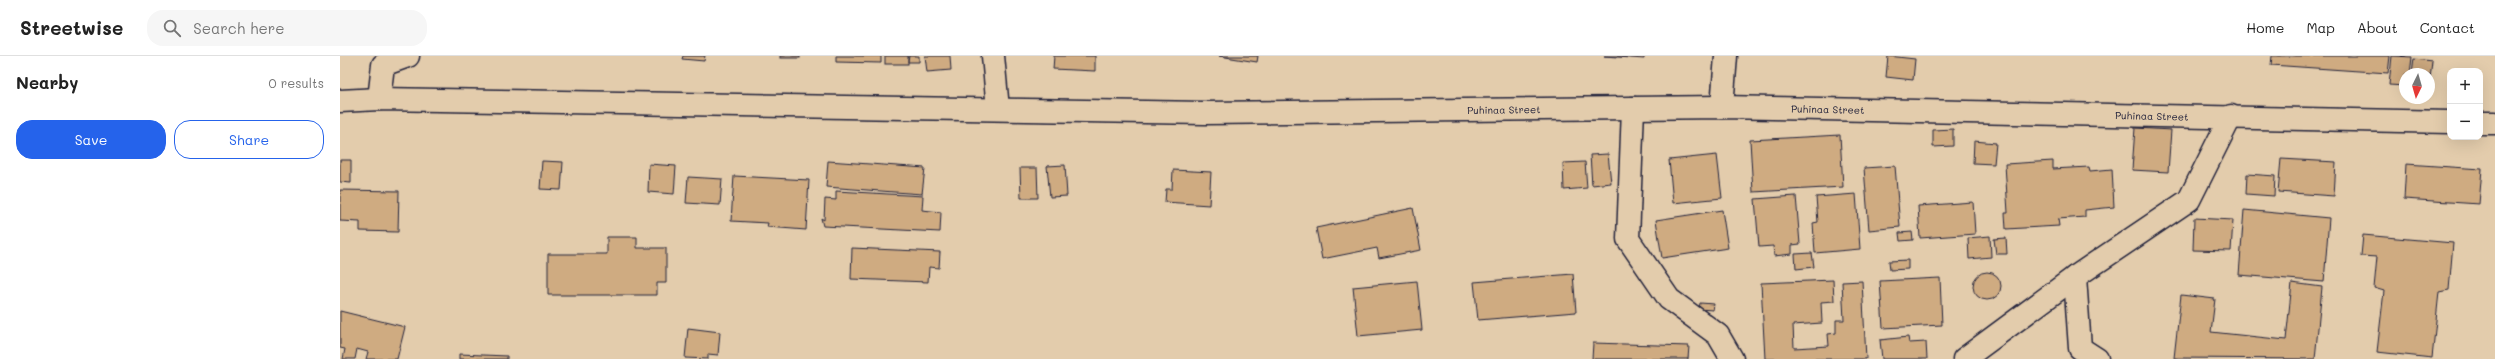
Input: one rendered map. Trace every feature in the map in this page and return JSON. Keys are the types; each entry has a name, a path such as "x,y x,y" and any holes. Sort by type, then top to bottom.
{"street":[{"path":"379,99 383,65 408,56"},
{"path":"993,56 998,109"},
{"path":"1722,107 1726,56"},
{"name":"Puhinaa Street","path":"340,101 379,99 1205,113 1722,107 2231,116 2447,122"},
{"path":"1633,108 1628,239 1669,299 1718,335 1732,359"},
{"path":"1964,359 2075,277 2189,200 2231,116"},
{"path":"2483,123 2495,123"},
{"path":"2075,277 2080,348 2097,359"}],"building":[{"path":"683,56 705,56 704,61 682,59"},
{"path":"780,56 800,56 800,58 780,58"},
{"path":"836,56 881,56 881,63 836,62"},
{"path":"885,56 908,56 908,64 885,64"},
{"path":"909,56 919,56 919,62 908,62"},
{"path":"925,56 950,56 951,70 927,72"},
{"path":"1054,56 1095,56 1095,71 1053,69"},
{"path":"1219,56 1258,56 1257,62"},
{"path":"1604,56 1644,56 1644,59"},
{"path":"1888,56 1915,59 1913,80 1886,77"},
{"path":"2272,56 2390,56 2388,73 2271,65"},
{"path":"2392,56 2412,57 2411,68 2399,68 2399,86 2389,85"},
{"path":"2414,59 2432,61 2431,68 2413,68"},
{"path":"2135,128 2171,130 2168,172 2132,170"},
{"path":"1953,129 1953,146 1933,147 1933,130"},
{"path":"1840,135 1843,187 1753,192 1750,140"},
{"path":"1974,141 1996,143 1994,164 1973,163"},
{"path":"1608,154 1611,183 1592,185 1590,155"},
{"path":"1717,155 1722,198 1673,203 1669,160"},
{"path":"2281,159 2336,162 2334,196 2278,192"},
{"path":"340,160 351,160 351,183 340,182"},
{"path":"542,161 563,162 561,190 540,189"},
{"path":"828,161 925,168 922,194 826,187"},
{"path":"2053,161 2053,169 2089,167 2090,171 2112,169 2114,207 2085,210 2085,217 2058,219 2059,226 2006,229 2005,213 2008,213 2005,164"},
{"path":"1585,162 1587,188 1564,190 1563,163"},
{"path":"649,164 676,166 674,194 648,192"},
{"path":"2406,164 2482,169 2479,204 2404,199"},
{"path":"1065,165 1067,196 1050,197 1047,166"},
{"path":"1895,166 1900,227 1869,230 1864,168"},
{"path":"1020,168 1037,168 1038,198 1021,198"},
{"path":"1173,170 1211,172 1209,205 1165,202 1166,189 1172,189"},
{"path":"2247,174 2275,176 2274,196 2246,194"},
{"path":"734,176 809,180 806,230 767,227 768,223 731,221"},
{"path":"688,177 722,179 720,205 686,203"},
{"path":"340,190 399,191 398,232 360,231 360,222 340,221"},
{"path":"836,191 923,196 922,210 941,212 940,232 823,226 821,218 824,220 825,199 836,200"},
{"path":"1856,194 1860,249 1815,253 1813,223 1818,222 1816,197"},
{"path":"1796,196 1800,244 1792,245 1792,254 1774,256 1773,246 1759,247 1755,199"},
{"path":"1973,202 1975,234 1920,238 1918,206"},
{"path":"1413,208 1421,250 1379,258 1377,248 1322,259 1316,228"},
{"path":"1722,210 1728,248 1662,258 1656,220"},
{"path":"2244,210 2329,218 2324,282 2239,275"},
{"path":"2194,218 2233,220 2231,251 2193,250"},
{"path":"1912,232 1913,240 1900,241 1899,233"},
{"path":"2363,235 2453,243 2449,290 2439,292 2432,358 2377,352 2384,291 2374,288 2377,257 2361,256"},
{"path":"1990,236 1991,257 1969,259 1968,238"},
{"path":"607,237 637,237 637,248 666,248 666,283 657,283 657,295 548,295 548,254 607,254"},
{"path":"2006,238 2007,254 1996,254 1994,239"},
{"path":"852,248 940,252 939,268 929,267 928,282 851,279"},
{"path":"1812,253 1814,267 1796,269 1795,254"},
{"path":"1908,260 1908,269 1890,270 1889,261"},
{"path":"1987,272 1997,276 2001,286 1997,296 1987,300 1977,296 1973,286 1977,276"},
{"path":"1573,274 1576,312 1478,320 1474,282"},
{"path":"1940,278 1942,325 1883,328 1880,281"},
{"path":"1833,280 1834,301 1821,302 1822,323 1793,325 1794,348 1829,346 1828,334 1836,333 1836,320 1844,320 1842,282 1862,281 1866,359 1765,359 1761,283"},
{"path":"1417,281 1422,330 1358,336 1353,287"},
{"path":"2292,283 2322,287 2315,359 2174,358 2181,295 2215,299 2211,332 2286,340"},
{"path":"1700,303 1714,304 1713,310 1699,309"},
{"path":"340,311 405,327 397,359 366,359 368,352 357,349 355,359 343,359 345,349 340,348"},
{"path":"688,328 720,332 718,355 708,354 708,359 685,358"},
{"path":"1908,337 1909,343 1926,342 1927,359 1882,359 1880,340"},
{"path":"1593,343 1689,346 1688,359 1592,359"},
{"path":"459,354 507,356 507,359 459,359"}]}
